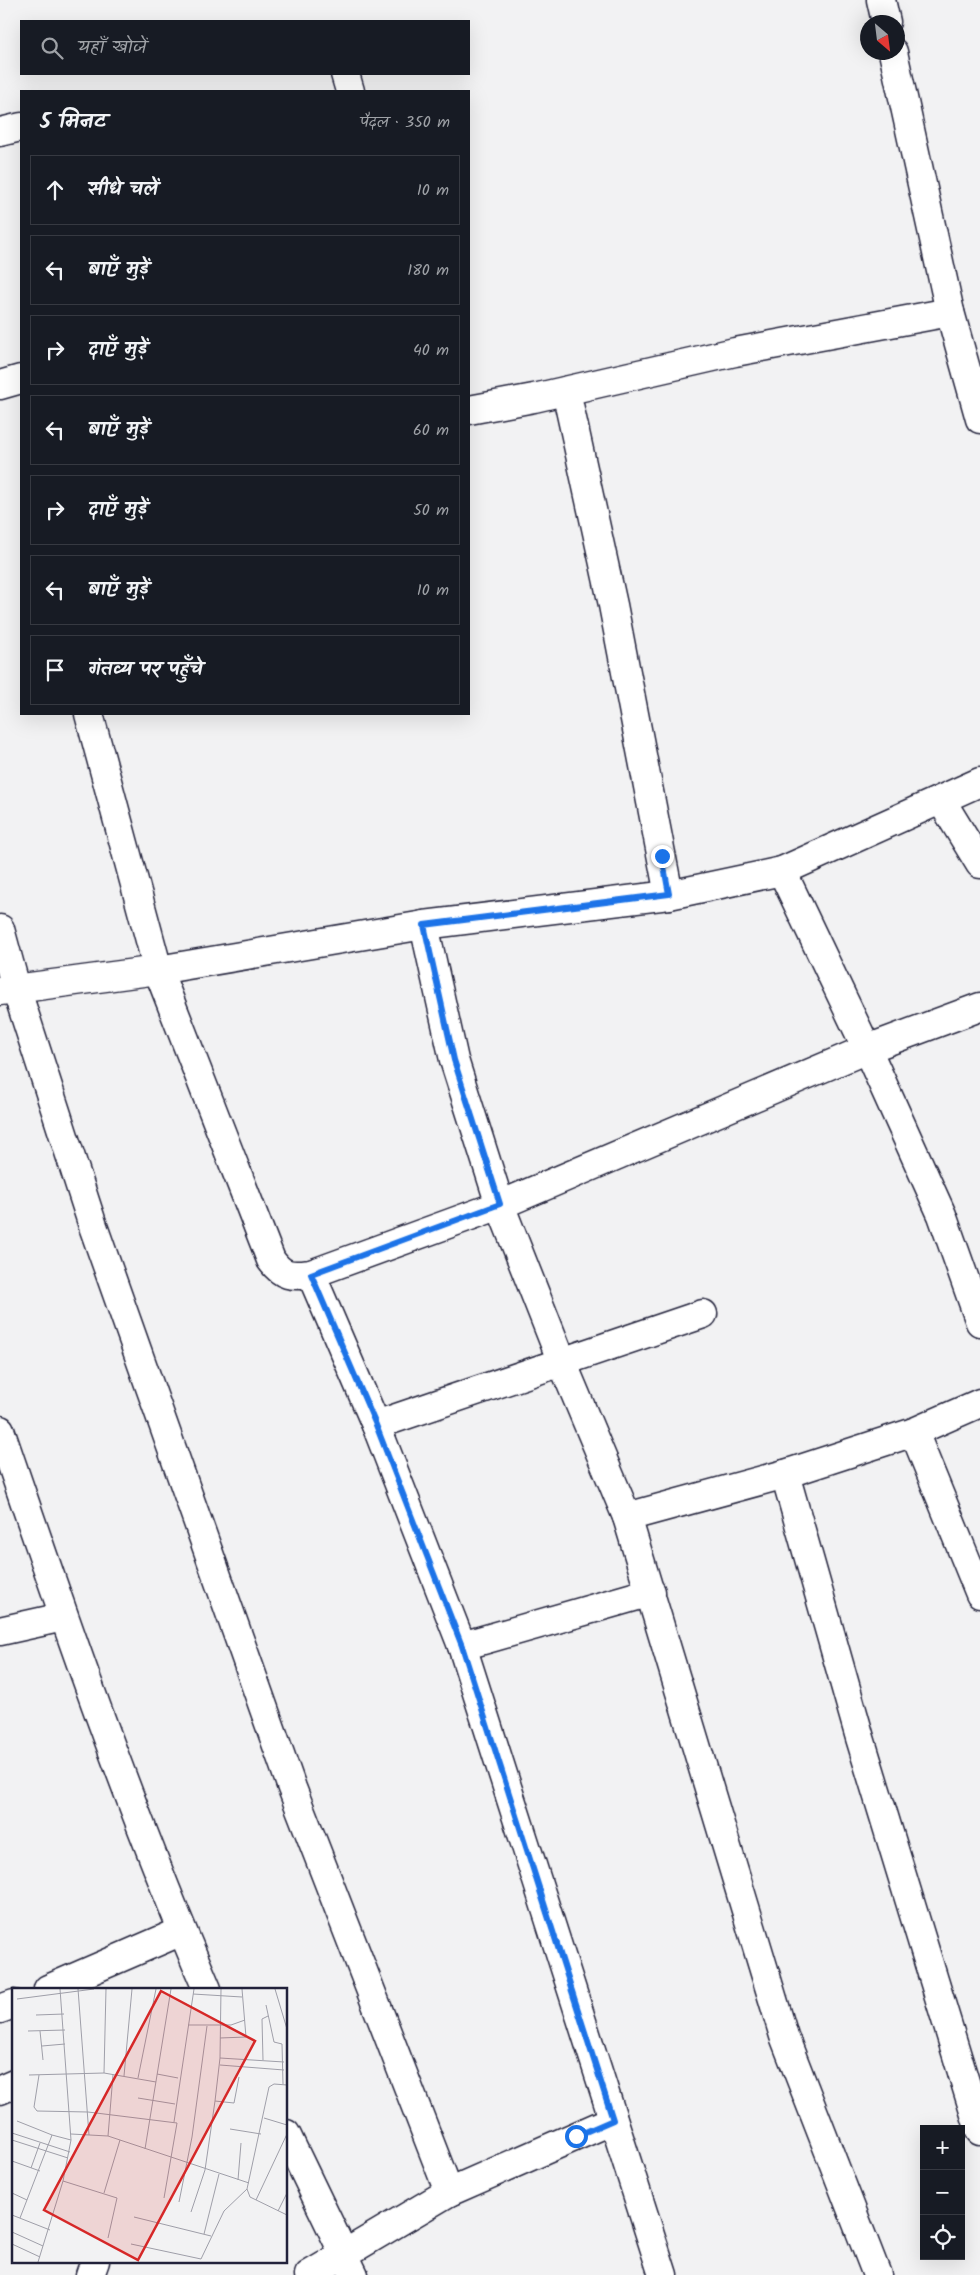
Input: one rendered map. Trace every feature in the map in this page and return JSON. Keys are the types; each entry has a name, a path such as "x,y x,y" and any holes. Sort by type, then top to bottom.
{"street":[{"path":"881,0 884,15"},
{"path":"895,60 950,312 980,419"},
{"path":"346,75 350,90"},
{"path":"0,132 20,127"},
{"path":"470,410 566,391 735,352 950,312"},
{"path":"0,385 20,380"},
{"path":"566,391 613,605 669,894"},
{"path":"89,715 158,970 272,1260 279,1272 293,1276 311,1274 500,1204 867,1049 980,1007"},
{"path":"8,990 158,970 424,925 669,894 782,871 980,782"},
{"path":"941,800 980,864"},
{"path":"782,871 867,1049 942,1215 980,1322"},
{"path":"424,925 454,1060 500,1204 562,1362 627,1517 652,1592 784,2036 877,2275"},
{"path":"0,929 8,990 292,1788 449,2192"},
{"path":"311,1274 376,1425 462,1646 663,2275"},
{"path":"376,1425 703,1314"},
{"path":"627,1517 785,1474 914,1432 980,1403"},
{"path":"0,1430 63,1617 182,1931 207,1988"},
{"path":"914,1432 980,1594"},
{"path":"785,1474 860,1738 980,2132"},
{"path":"462,1646 652,1592"},
{"path":"0,1631 63,1617"},
{"path":"50,1988 182,1931"},
{"path":"0,2010 12,2005"},
{"path":"0,2090 12,2085"},
{"path":"308,2275 348,2264 449,2192 613,2120"},
{"path":"290,2150 348,2264"},
{"path":"90,2275 95,2262"}],"route":[{"path":"576,2136 613,2120 462,1646 376,1425 311,1274 500,1204 454,1060 424,925 669,894 662,856"}]}
